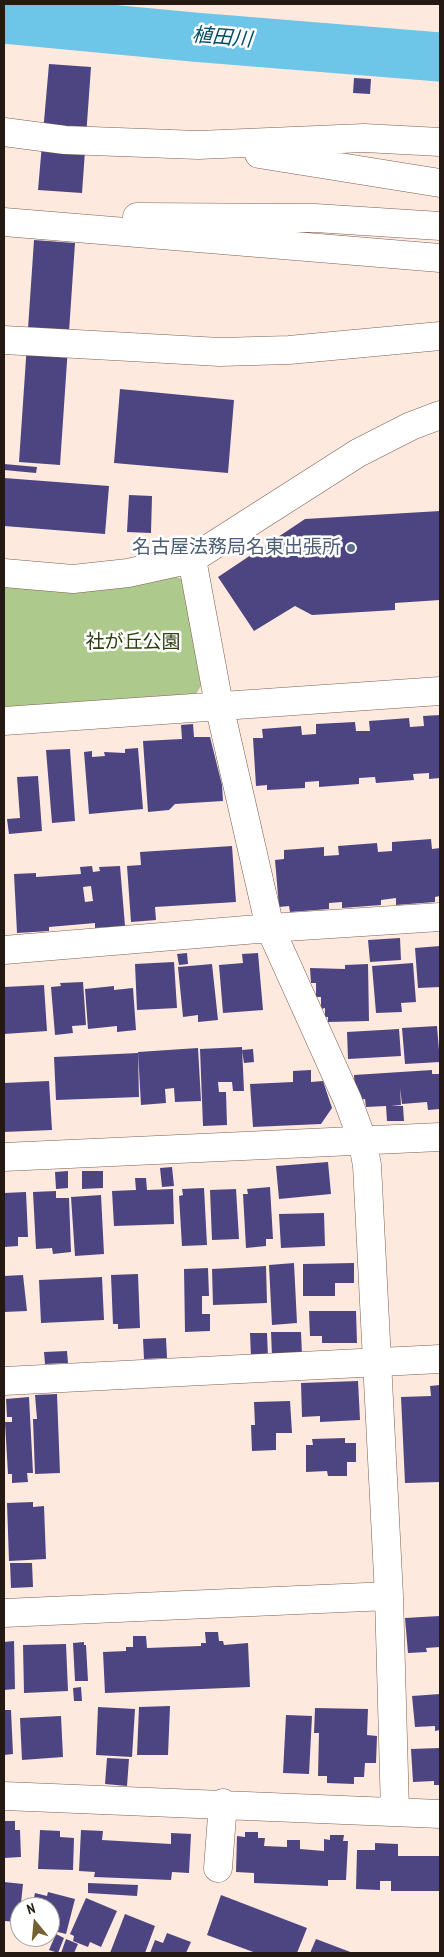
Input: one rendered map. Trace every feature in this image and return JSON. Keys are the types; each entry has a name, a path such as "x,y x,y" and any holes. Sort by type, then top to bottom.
{"main road":[{"path":"4,132 65,140 198,145 364,138 440,142"},
{"path":"198,145 440,182"},
{"path":"4,215 315,218 440,226"},
{"path":"4,222 440,258"},
{"path":"4,340 220,352 289,350 440,336"},
{"path":"4,573 73,579 128,573 192,559 358,453 411,426 440,415"},
{"path":"192,559 219,705 270,928 348,1101 362,1139 367,1165 389,1596 396,1811"},
{"path":"4,721 440,691"},
{"path":"4,950 440,916"},
{"path":"4,1157 362,1139 440,1137"},
{"path":"4,1381 440,1359"},
{"path":"4,1613 389,1596"},
{"path":"4,1796 223,1803 440,1814"},
{"path":"218,1868 223,1803"}],"green space":[{"name":"社が丘公園","path":"169,574 182,579 201,686 193,699 4,714 4,585"}],"building":[{"path":"49,64 91,67 82,193 38,190"},
{"path":"354,78 371,79 370,94 353,93"},
{"path":"34,240 75,243 60,465 19,462"},
{"path":"120,389 234,400 228,473 114,463"},
{"path":"4,464 37,467 36,473 4,470"},
{"path":"4,478 109,486 105,534 4,526"},
{"path":"129,495 152,496 151,533 127,532"},
{"name":"名古屋法務局名東出張所","path":"440,511 440,600 395,603 395,610 312,615 295,606 254,631 218,577 305,519"},
{"path":"440,715 440,778 429,779 429,773 413,774 414,780 376,783 375,777 359,778 359,784 319,787 319,781 305,782 305,788 267,790 267,785 256,786 253,738 263,738 262,729 301,726 302,735 316,734 316,724 355,722 356,731 370,731 369,721 409,718 410,727 424,726 423,716"},
{"path":"193,724 194,737 210,737 222,785 223,801 175,804 169,810 148,812 143,741 182,739 181,725"},
{"path":"138,748 143,809 89,814 84,752 92,751 92,757 105,756 104,752 125,753 125,749"},
{"path":"70,749 75,821 52,823 46,750"},
{"path":"38,776 42,831 9,834 7,819 20,818 17,777"},
{"path":"431,839 432,849 440,848 440,896 435,897 435,902 396,905 396,898 381,900 381,905 342,908 342,902 329,903 329,909 290,912 289,906 279,907 275,860 284,859 284,850 324,847 324,856 339,855 338,846 377,843 378,852 392,851 392,842"},
{"path":"232,846 236,902 155,907 156,920 131,922 127,866 141,865 140,852"},
{"path":"92,866 93,872 100,871 99,867 120,866 125,926 95,928 95,923 49,927 49,931 17,933 14,874 36,873 36,877 81,874 80,867","holes":["91,886 93,901 85,902 83,887"]},
{"path":"400,938 401,960 370,962 368,940"},
{"path":"440,946 440,987 418,988 415,948"},
{"path":"187,953 188,964 179,965 177,954"},
{"path":"258,953 263,1010 223,1013 219,965 243,963 242,954"},
{"path":"174,962 177,1008 137,1010 135,964"},
{"path":"413,963 416,1002 401,1003 402,1012 376,1013 372,966"},
{"path":"212,964 218,1020 198,1022 198,1015 183,1017 178,967"},
{"path":"368,964 369,1021 328,1022 328,1017 325,1017 325,1008 321,1009 321,997 316,997 316,983 311,983 310,968 345,969 345,965"},
{"path":"83,982 86,1025 72,1026 73,1033 55,1035 51,987 61,986 60,983"},
{"path":"44,985 47,1031 4,1034 4,987"},
{"path":"114,986 114,990 133,988 136,1030 117,1032 117,1026 88,1029 85,989"},
{"path":"437,1026 440,1062 405,1064 402,1028"},
{"path":"399,1029 401,1056 348,1059 347,1032"},
{"path":"242,1047 244,1091 233,1091 232,1082 218,1082 219,1092 226,1092 227,1125 203,1126 200,1049"},
{"path":"198,1048 201,1101 175,1102 174,1088 165,1089 166,1103 141,1105 138,1052"},
{"path":"253,1049 254,1062 244,1063 242,1050"},
{"path":"138,1053 139,1097 56,1100 54,1057"},
{"path":"311,1070 311,1082 323,1081 332,1108 321,1124 253,1127 250,1084 293,1082 293,1071"},
{"path":"432,1070 432,1074 440,1074 440,1109 428,1110 427,1102 402,1104 400,1088 401,1105 391,1106 403,1106 404,1121 387,1121 386,1106 366,1107 365,1099 359,1100 359,1091 355,1091 354,1075"},
{"path":"49,1081 52,1130 4,1132 4,1083"},
{"path":"328,1162 331,1194 279,1199 276,1166"},
{"path":"172,1167 174,1186 162,1187 160,1168"},
{"path":"68,1171 68,1188 56,1189 55,1172"},
{"path":"82,1171 103,1171 103,1188 82,1189"},
{"path":"135,1178 146,1178 147,1190 173,1189 174,1224 114,1226 112,1191 136,1190"},
{"path":"270,1187 273,1239 266,1239 266,1246 246,1248 243,1194 248,1194 247,1189"},
{"path":"204,1188 207,1245 182,1246 179,1196 183,1195 182,1189"},
{"path":"236,1189 239,1239 212,1240 210,1190"},
{"path":"56,1191 56,1198 69,1198 71,1252 53,1254 52,1248 36,1249 33,1192"},
{"path":"26,1192 28,1237 18,1237 18,1246 4,1247 4,1193"},
{"path":"101,1195 104,1254 75,1256 71,1197"},
{"path":"324,1213 325,1246 281,1248 279,1214"},
{"path":"294,1263 297,1323 272,1325 269,1265"},
{"path":"354,1263 354,1283 335,1283 335,1296 303,1296 303,1264"},
{"path":"266,1266 267,1303 213,1305 212,1269"},
{"path":"208,1268 209,1296 202,1296 202,1314 210,1314 210,1331 185,1332 184,1269"},
{"path":"138,1274 140,1328 118,1329 118,1324 113,1324 111,1275"},
{"path":"23,1275 27,1311 4,1312 4,1276"},
{"path":"102,1277 104,1320 41,1323 39,1280"},
{"path":"309,1311 356,1311 357,1343 322,1343 322,1336 310,1336"},
{"path":"271,1332 301,1332 302,1355 272,1356"},
{"path":"250,1333 267,1333 268,1357 251,1358"},
{"path":"166,1338 167,1358 144,1359 143,1339"},
{"path":"67,1351 68,1363 45,1364 44,1352"},
{"path":"358,1381 360,1420 320,1422 320,1416 302,1417 301,1383"},
{"path":"440,1385 440,1482 405,1483 401,1397 431,1396 430,1386"},
{"path":"57,1394 60,1473 35,1474 33,1419 37,1419 35,1395"},
{"path":"29,1397 33,1473 27,1473 28,1482 12,1483 12,1474 8,1474 5,1422 12,1422 12,1417 7,1417 6,1399"},
{"path":"290,1401 292,1433 276,1433 276,1450 252,1451 251,1425 255,1425 254,1402"},
{"path":"345,1438 345,1443 356,1443 356,1462 347,1462 347,1476 328,1476 327,1471 306,1472 306,1445 313,1445 312,1439"},
{"path":"33,1502 33,1507 44,1506 46,1559 9,1561 7,1503"},
{"path":"10,1563 32,1563 33,1587 11,1588"},
{"path":"440,1616 440,1647 426,1648 427,1652 408,1653 405,1618"},
{"path":"205,1632 218,1632 219,1641 223,1641 224,1645 248,1643 250,1687 105,1693 103,1652 126,1651 126,1647 133,1647 133,1636 146,1636 147,1648 201,1646 201,1643 206,1643"},
{"path":"14,1641 15,1689 4,1690 4,1642"},
{"path":"84,1642 84,1645 86,1645 88,1681 75,1681 73,1643"},
{"path":"66,1644 68,1691 24,1693 23,1645"},
{"path":"81,1687 82,1701 74,1701 73,1688"},
{"path":"440,1694 440,1730 435,1731 435,1726 415,1727 412,1696"},
{"path":"170,1706 168,1755 137,1755 139,1707"},
{"path":"98,1707 135,1709 132,1757 96,1755"},
{"path":"315,1708 368,1709 367,1735 377,1736 376,1763 365,1763 364,1777 354,1777 354,1784 327,1783 327,1776 318,1776 319,1733 314,1733"},
{"path":"4,1710 11,1710 13,1754 4,1755"},
{"path":"286,1715 312,1716 309,1774 283,1773"},
{"path":"61,1716 63,1757 22,1760 20,1718"},
{"path":"440,1748 440,1785 434,1785 434,1781 413,1782 411,1749"},
{"path":"107,1758 129,1759 127,1786 105,1784"},
{"path":"4,1821 15,1821 15,1830 20,1830 21,1857 4,1858"},
{"path":"40,1830 60,1831 60,1837 74,1838 73,1870 38,1869"},
{"path":"81,1830 103,1831 102,1840 171,1844 171,1833 191,1834 189,1873 172,1872 171,1880 94,1877 95,1872 79,1871"},
{"path":"245,1832 258,1832 258,1838 265,1838 264,1846 287,1847 287,1840 300,1840 300,1849 324,1851 324,1839 330,1840 330,1835 344,1835 343,1841 348,1841 346,1880 328,1880 328,1886 254,1883 254,1873 236,1872 237,1836 245,1837"},
{"path":"375,1843 398,1844 398,1856 440,1856 440,1891 391,1891 391,1881 380,1881 380,1890 356,1889 357,1850 375,1850"},
{"path":"4,1882 23,1884 22,1897 10,1897 10,1921 4,1921"},
{"path":"88,1883 138,1885 137,1896 88,1893"},
{"path":"48,1892 75,1899 66,1934 60,1932 60,1897 34,1897 35,1893 47,1896"},
{"path":"221,1895 307,1928 297,1953 256,1953 207,1935"},
{"path":"86,1898 117,1911 101,1947 90,1942 88,1947 73,1941 74,1936 70,1934"},
{"path":"125,1914 155,1926 145,1953 110,1953"},
{"path":"167,1933 191,1942 186,1953 150,1953 155,1940 163,1943"},
{"path":"60,1936 64,1938 58,1953 49,1950 50,1947 60,1947"},
{"path":"66,1939 78,1944 74,1953 61,1953"},
{"path":"316,1939 353,1953 310,1953"}],"waterway":[{"name":"植田川","path":"4,19 193,37 440,57"}],"place":[{"name":"名古屋法務局名東出張所","path":"351,548"}]}
